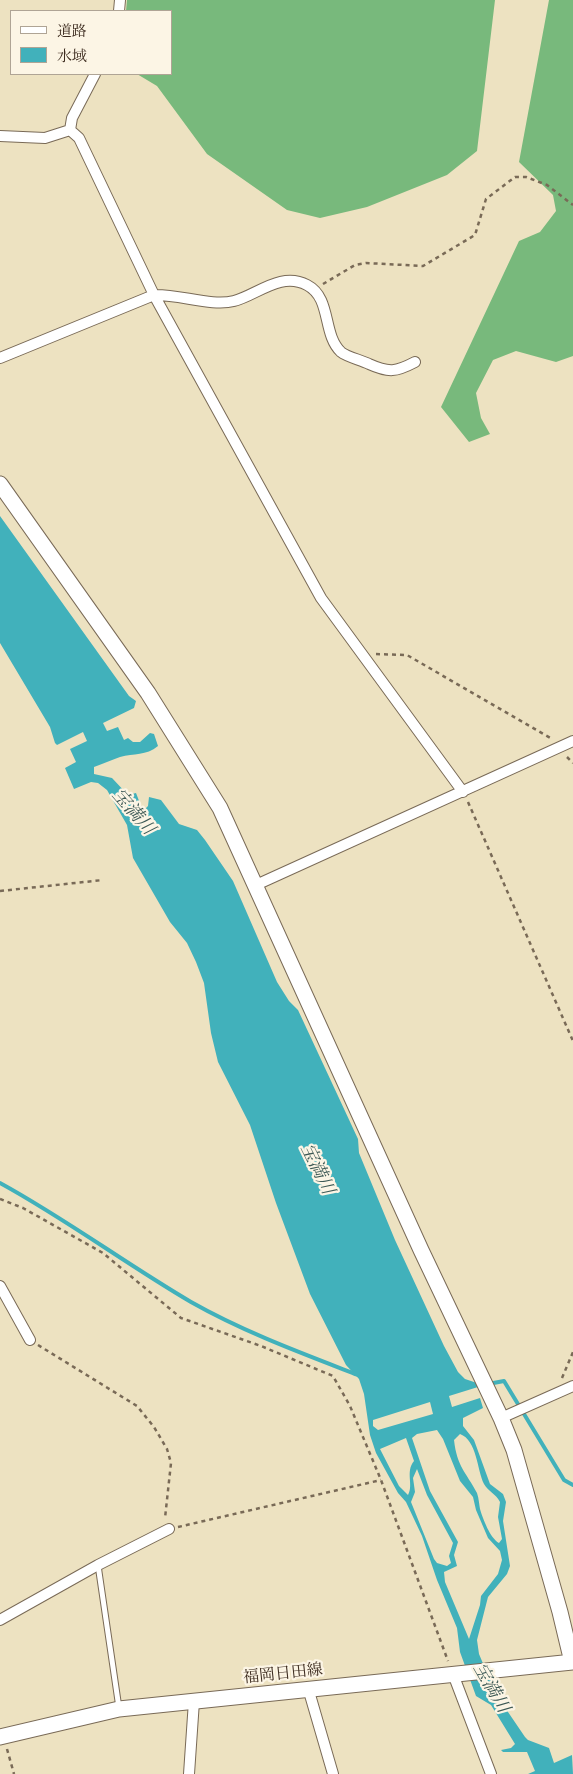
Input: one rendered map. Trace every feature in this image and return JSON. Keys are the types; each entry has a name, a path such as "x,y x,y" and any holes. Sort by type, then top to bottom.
{"street":[{"path":"70,130 72,118 94,75"},
{"path":"0,136 45,138 70,130"},
{"path":"70,130 79,138 154,295 321,598 463,792"},
{"path":"0,358 154,295 167,294 216,302 234,301 270,284 292,281 306,284 314,291 324,308 332,337 341,352 382,370 398,371 415,362"},
{"path":"0,484 148,693 220,808 421,1250 501,1418 514,1450 560,1612 570,1663"},
{"path":"256,885 573,741"},
{"path":"0,1286 30,1340"},
{"path":"501,1418 573,1386"},
{"path":"0,1620 98,1565 169,1529"},
{"name":"福岡日田線","path":"2,1736 119,1709 308,1688 570,1663"},
{"path":"457,1673 491,1774"},
{"path":"308,1688 334,1774"},
{"path":"189,1774 194,1701"}],"lane":[{"path":"98,1565 119,1709"}],"path":[{"path":"314,291 355,265 366,263 423,266 475,235 486,199 515,177 526,176 547,185 573,204"},
{"path":"365,656 381,654 407,655 550,736 558,747"},
{"path":"463,792 573,1041"},
{"path":"0,891 103,880"},
{"path":"0,1199 23,1208 103,1253 181,1318 261,1346 333,1376 350,1406 381,1480 457,1673"},
{"path":"30,1340 137,1406 154,1427 167,1449 171,1463 164,1514 169,1529 196,1521 381,1480"},
{"path":"560,1392 562,1379 573,1352"},
{"path":"2,1736 14,1774"}],"green space":[{"path":"127,0 495,0 477,151 447,175 367,207 320,218 287,210 207,154 157,86 139,75 172,75 172,10 126,10"},
{"path":"549,0 573,0 573,356 556,362 516,351 493,360 476,393 481,418 490,434 469,442 441,407 519,241 540,232 556,211 553,195 519,162"}],"water":[{"name":"宝満川","path":"0,516 129,696 136,701 134,708 103,723 107,731 118,727 124,740 128,738 133,742 140,742 150,733 154,734 158,746 144,753 120,757 94,767 94,774 112,778 128,795 136,793 141,806 145,809 148,806 149,797 161,800 179,824 197,830 233,881 277,982 289,1001 298,1010 358,1139 359,1153 395,1240 444,1346 458,1372 465,1379 477,1383 478,1387 449,1396 452,1407 480,1398 483,1408 463,1418 463,1426 474,1440 490,1484 503,1494 506,1502 503,1521 510,1566 507,1574 488,1597 477,1640 479,1654 487,1673 501,1691 508,1712 525,1737 549,1748 554,1763 572,1755 573,1774 528,1774 535,1771 527,1752 503,1752 501,1750 511,1748 515,1744 491,1705 476,1696 460,1652 457,1628 437,1580 422,1536 406,1502 398,1493 376,1453 370,1435 364,1394 359,1379 346,1365 310,1294 276,1203 250,1125 218,1062 211,1033 204,983 196,962 187,943 170,922 133,858 127,825 107,790 98,783 91,782 74,789 65,768 76,762 70,749 87,741 83,732 57,745 55,743 50,727 0,643","holes":["430,1402 433,1414 378,1430 373,1426 373,1420","437,1430 443,1439 460,1481 473,1497 476,1510 488,1538 500,1551 502,1560 498,1574 481,1596 469,1639 445,1582 444,1572 457,1566 454,1555 458,1542 430,1491 412,1438 417,1434","460,1434 470,1442 484,1484 500,1502 498,1517 502,1539 499,1543 490,1533 485,1523 477,1493 457,1457 454,1440","406,1438 414,1461 410,1470 410,1491 408,1495 399,1486 380,1449","417,1469 427,1495 453,1543 449,1556 451,1563 447,1566 437,1563 434,1559 411,1502 415,1492 413,1478"]}],"waterway":[{"path":"0,1183 49,1211 211,1313 273,1342 358,1375"},
{"path":"488,1384 504,1381 564,1480 573,1485"}]}
